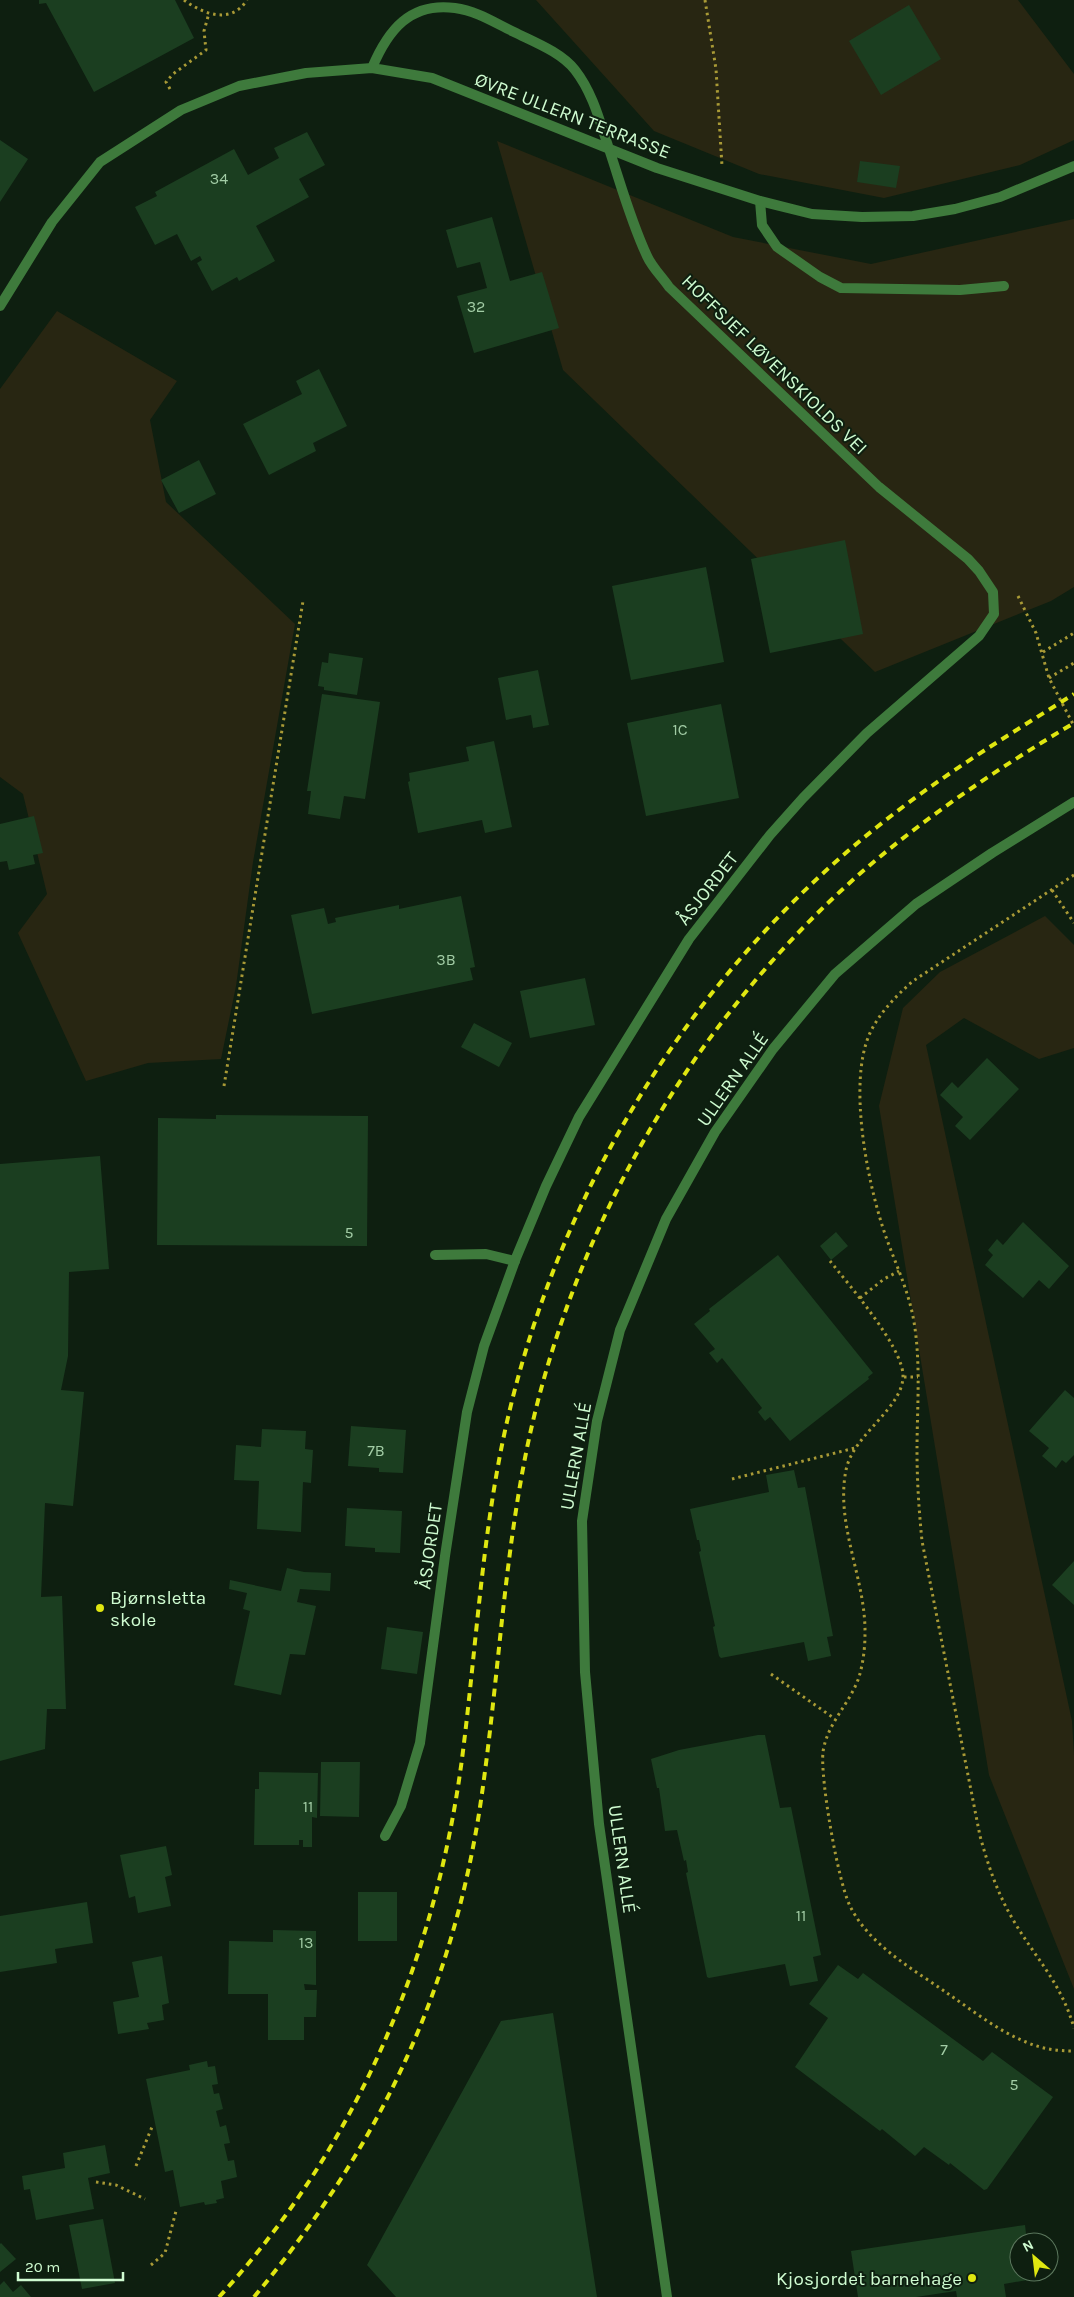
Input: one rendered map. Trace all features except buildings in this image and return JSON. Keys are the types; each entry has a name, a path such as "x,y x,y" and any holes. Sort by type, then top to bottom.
{"street":[{"name":"HOFFSJEF LØVENSKIOLDS VEI","path":"372,68 382,42 408,18 424,8 446,7 469,10 541,46 566,61 575,70 593,98 631,216 648,257 669,287 879,486 968,560 979,571 993,592"},
{"name":"ØVRE ULLERN TERRASSE","path":"372,68 432,78 658,168 723,190 812,214 862,217 914,216 955,209 1000,197 1074,166"},
{"path":"0,306 52,222 100,162 181,110 239,86 306,73 372,68"},
{"path":"760,201 762,225 777,247 820,277 841,288 960,290 1004,286"},
{"name":"ÅSJORDET","path":"385,1836 401,1806 420,1743 445,1556 467,1412 484,1346 515,1261 546,1186 579,1117 690,939 770,835 803,798 867,733 978,636 994,614 993,592"},
{"name":"ULLERN ALLÉ","path":"667,2297 599,1824 585,1672 582,1521 597,1421 620,1330 666,1219 715,1132 773,1049 835,974 916,904 992,853 1074,802"},
{"path":"435,1255 486,1254 515,1261"}],"path":[{"path":"184,0 199,10 229,15 240,9 247,0"},
{"path":"704,0 716,69 723,190"},
{"path":"181,110 166,82 173,74 206,50 204,31 210,13"},
{"path":"993,592 1002,589 1018,596 1028,614 1043,652 1049,678 1074,726"},
{"path":"224,1086 303,601"},
{"path":"1043,652 1074,633"},
{"path":"1049,678 1074,663"},
{"path":"1074,875 913,981 887,1007 870,1034 864,1051 862,1071 863,1140 867,1167 878,1212 899,1271 914,1323 918,1377 918,1494 922,1541 980,1836 988,1866 1000,1896 1013,1920 1054,1979 1062,1994 1074,2028"},
{"path":"1052,890 1074,923"},
{"path":"830,1261 860,1298 898,1354 904,1377 900,1391 891,1405 855,1448 847,1466 843,1488 844,1511 862,1602 865,1632 864,1658 858,1679 827,1735 823,1753 823,1778 843,1885 849,1905 861,1924 891,1953 979,2015 1034,2045 1048,2050 1074,2051"},
{"path":"860,1298 884,1279 899,1271"},
{"path":"904,1377 918,1377"},
{"path":"732,1479 855,1448"},
{"path":"771,1674 835,1719"},
{"path":"136,2166 152,2127"},
{"path":"96,2182 116,2185 144,2199"},
{"path":"150,2265 165,2253 176,2210"}],"shaded area":[{"path":"536,0 1018,0 1074,74 1074,140 1020,165 884,198 759,174 654,131"},
{"path":"497,141 733,237 871,264 1074,219 1074,587 1051,601 875,672 563,370"},
{"path":"57,311 177,381 150,420 166,502 295,624 253,862 236,986 221,1059 148,1063 86,1081 18,933 47,894 23,794 0,777 0,389"},
{"path":"1045,916 1074,945 1074,1048 1039,1059 964,1018 926,1045 1072,1721 1074,1755 1074,1989 989,1775 879,1106 903,1008 940,972"}],"railway":[{"path":"219,2297 268,2238 312,2176 351,2111 384,2043 411,1973 434,1900 451,1826 463,1751 490,1517 503,1440 526,1351 556,1265 593,1181 637,1101 688,1025 745,953 808,887 877,827 925,791 1074,694"},
{"path":"254,2297 298,2242 337,2185 371,2128 402,2068 428,2007 450,1943 467,1876 480,1807 492,1717 506,1582 527,1448 547,1367 574,1288 607,1211 646,1137 690,1066 740,999 795,936 880,856 933,815 1017,758 1074,723"}],"place":[{"name":"Bjørnsletta skole","path":"100,1608"},
{"name":"Kjosjordet barnehage","path":"972,2278"}]}
